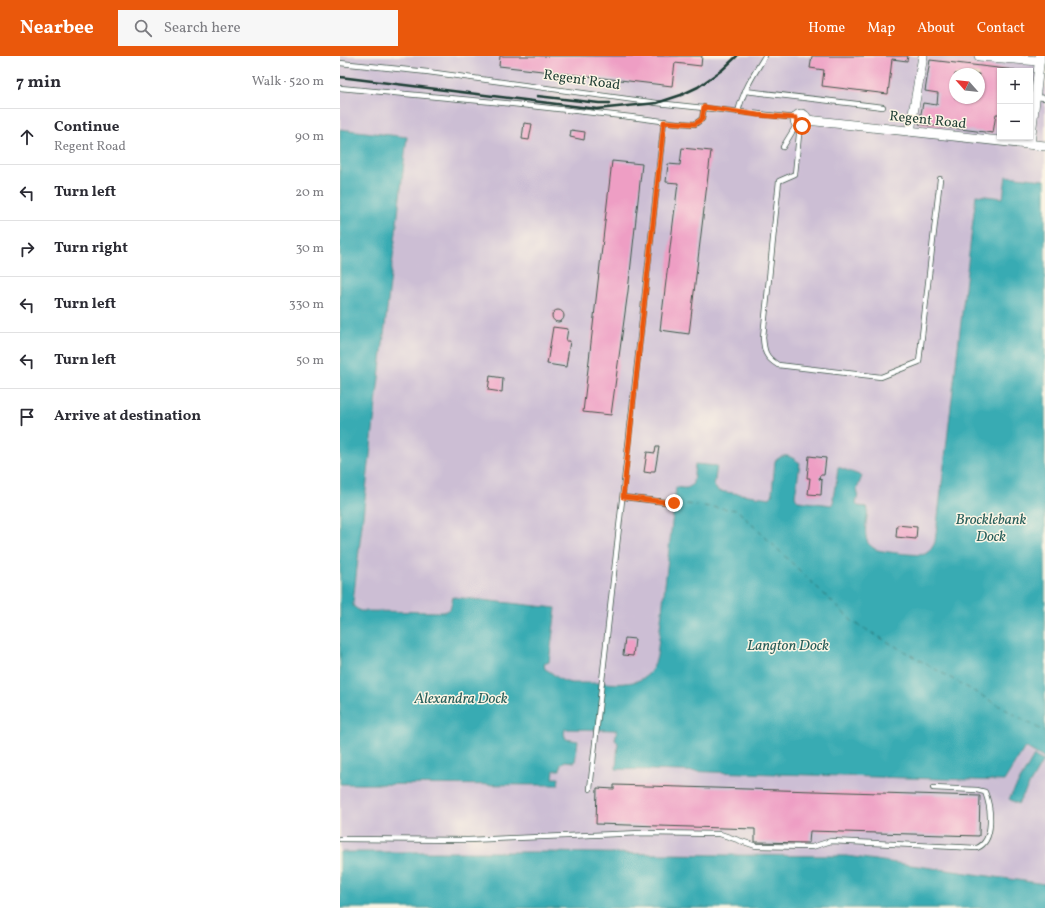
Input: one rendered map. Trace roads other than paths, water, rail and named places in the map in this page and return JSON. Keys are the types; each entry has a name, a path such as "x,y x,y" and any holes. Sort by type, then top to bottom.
{"street":[{"path":"910,131 923,56"},
{"path":"979,56 1040,59 1030,144"},
{"name":"Regent Road","path":"800,122 910,131 1045,146"}],"lane":[{"path":"738,112 745,91 765,56"},
{"name":"Regent Road","path":"340,63 428,72 650,102 704,107 800,122"},
{"path":"340,88 504,103 664,122 695,124 702,119 704,107"},
{"path":"745,91 883,107"},
{"path":"1035,97 1045,98"},
{"path":"590,789 664,122"},
{"path":"783,147 800,122"},
{"path":"800,122 795,174 779,181 763,337 764,351 770,360 778,365 881,377 919,362 940,179"},
{"path":"623,497 674,503"},
{"path":"340,838 468,840 642,833 720,834 756,846 812,847 831,841 977,848 980,846 987,839 989,832 990,810 985,792 977,790 933,788"}],"water":[{"path":"340,129 407,137 353,606 360,611 444,612 450,609 453,597 556,608 549,662 544,664 545,669 559,679 571,683 628,683 643,678 654,666 657,656 676,487 690,487 693,483 695,464 717,466 714,486 718,491 770,498 773,494 775,461 779,458 788,456 800,463 795,496 796,499 798,501 832,505 838,467 862,476 857,489 858,494 856,504 868,509 866,535 870,545 878,550 895,553 925,554 930,550 935,542 976,195 1003,198 1006,176 1045,180 1045,759 1027,748 1024,749 1004,781 616,769 618,743 615,740 617,730 565,729 564,734 566,739 578,741 575,762 565,761 561,764 560,770 554,770 553,778 559,778 558,785 340,784"},
{"path":"1034,756 1043,761 1018,804 1009,799"},
{"path":"340,852 545,852 847,856 1045,884 1045,908 340,908"}],"railway":[{"path":"340,77 597,109 657,103 681,95 698,87 722,70 737,56"},
{"path":"537,96 610,103"}],"water label":[{"name":"Brocklebank Dock","path":"991,528"},
{"name":"Langton Dock","path":"788,645"},
{"name":"Alexandra Dock","path":"461,698"}]}
